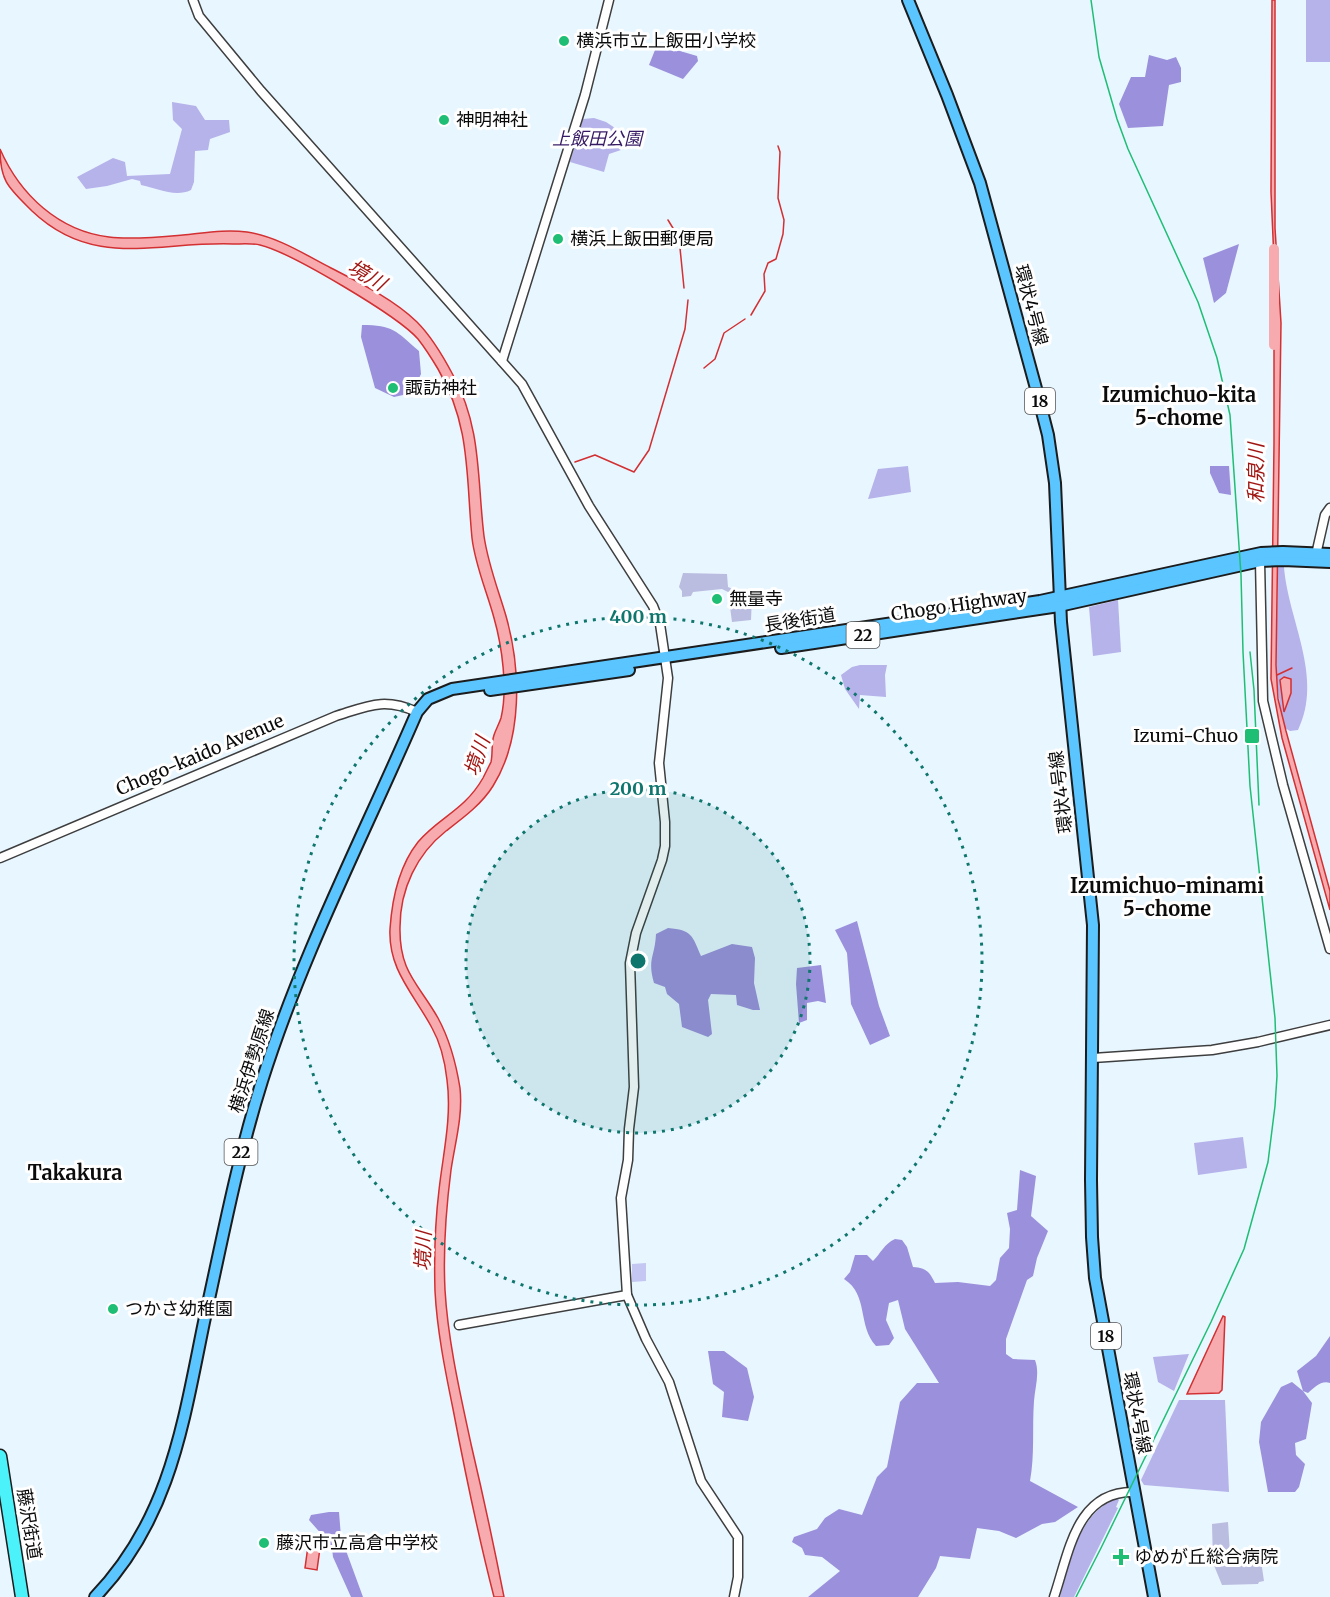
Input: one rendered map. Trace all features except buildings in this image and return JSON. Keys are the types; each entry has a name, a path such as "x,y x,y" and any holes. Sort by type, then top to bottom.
{"highway":[{"name":"藤沢街道","path":"0,1456 22,1597"}],"main road":[{"name":"環状4号線","path":"908,0 980,183 1048,435 1055,483 1059,602 1093,925 1091,1180 1095,1278 1154,1597"},
{"name":"22","path":"1264,558 1316,557 1330,554"},
{"name":"22","path":"1316,557 1330,562"},
{"name":"Chogo Highway","path":"417,712 447,695 493,686 1059,602 1264,558"},
{"name":"横浜伊勢原線","path":"95,1597 133,1548 167,1482 180,1435 236,1174 272,1049 310,951 417,712"}],"street":[{"path":"193,0 199,16 261,91 502,361 526,392 589,506 648,596 660,624 668,678 659,763 665,846 636,933 630,963 634,1087 628,1160 621,1198 627,1295 646,1339 669,1382 701,1481 738,1537 738,1577 734,1597"},
{"path":"502,361 585,95 609,0"},
{"path":"1316,557 1325,515 1330,508"},
{"path":"1264,558 1263,701 1283,784 1330,949"},
{"name":"Chogo-kaido Avenue","path":"0,858 336,716 384,703 400,705 417,712"},
{"path":"1093,1058 1212,1050 1330,1025"},
{"path":"459,1325 627,1295"},
{"path":"1054,1597 1083,1518 1095,1503 1107,1496 1135,1492"}],"green space":[{"path":"1306,0 1330,0 1330,62 1306,62"},
{"path":"172,102 196,106 205,120 229,120 230,132 210,139 208,150 195,151 194,182 191,190 179,193 166,192 141,185 140,181 132,179 86,189 77,177 113,158 125,162 127,176 170,174 182,129 173,120"},
{"name":"上飯田公園","path":"594,118 606,122 621,132 619,143 621,150 609,154 604,172 570,162 583,119"},
{"path":"908,466 911,492 868,499 878,469"},
{"path":"1278,566 1284,567 1306,669 1305,710 1298,730 1290,731 1285,728 1281,713 1276,674"},
{"path":"1118,600 1121,652 1093,656 1089,607"},
{"path":"887,665 886,697 860,695 859,709 845,689 841,675 852,667"},
{"path":"1243,1137 1247,1168 1198,1175 1194,1143"},
{"path":"1189,1354 1174,1391 1158,1382 1153,1357"},
{"path":"1179,1400 1225,1400 1229,1492 1144,1485 1141,1480"},
{"path":"1116,1498 1119,1500 1116,1507 1118,1508 1074,1597 1060,1597 1072,1554 1084,1527 1103,1506"}],"shaded area":[{"path":"1272,0 1275,0 1275,228 1281,323 1276,665 1278,699 1330,891 1330,910 1282,738 1271,679 1274,443 1274,260 1271,192"},
{"path":"655,50 680,51 697,56 698,61 683,79 649,65"},
{"path":"1149,55 1167,60 1176,57 1181,68 1181,82 1169,85 1163,126 1128,128 1119,104 1131,77 1145,77"},
{"path":"0,149 8,166 30,195 58,219 74,227 109,237 126,238 223,231 258,234 301,252 387,299 408,314 428,334 453,375 469,414 477,454 484,536 515,658 514,725 503,767 489,793 436,840 412,873 403,899 400,927 406,966 446,1035 460,1088 460,1119 451,1170 445,1230 444,1275 452,1348 459,1386 504,1597 494,1597 488,1574 444,1365 438,1320 435,1291 435,1240 448,1122 445,1067 435,1034 398,969 390,944 393,906 398,883 411,851 426,833 460,806 476,789 491,762 493,738 503,707 502,654 494,618 478,568 472,538 462,431 449,390 418,339 407,329 343,286 275,250 257,244 205,244 153,248 103,247 79,241 55,229 32,211 7,184 0,160"},
{"path":"1239,244 1226,293 1214,303 1203,258"},
{"path":"362,325 381,326 394,330 419,351 421,374 412,393 394,397 375,388 361,337"},
{"path":"1210,466 1229,466 1231,495 1219,493 1210,473"},
{"path":"683,573 727,574 728,587 752,597 751,620 732,622 728,592 722,589 693,592 691,596 682,597 679,587"},
{"path":"1284,677 1291,679 1291,693 1284,712 1280,680"},
{"path":"857,921 879,1006 890,1036 870,1045 851,1004 847,953 835,930"},
{"path":"668,928 687,932 701,956 732,944 752,947 755,958 754,983 760,1010 737,1005 736,995 711,994 708,1000 712,1034 708,1037 682,1027 679,1004 667,994 665,987 654,983 652,975 651,963 656,934"},
{"path":"821,965 826,1003 818,1001 807,1003 807,1020 799,1023 797,968"},
{"path":"1020,1170 1036,1176 1031,1216 1048,1231 1037,1258 1033,1276 1027,1280 1006,1339 1006,1354 1013,1359 1035,1360 1036,1365 1030,1481 1078,1507 1055,1522 1042,1524 1016,1538 999,1531 977,1528 970,1559 940,1556 936,1568 918,1597 808,1597 840,1571 822,1557 805,1555 802,1548 792,1542 794,1537 817,1529 825,1518 839,1509 862,1515 877,1477 887,1467 900,1402 917,1383 939,1383 905,1329 898,1300 889,1303 886,1320 894,1338 889,1345 876,1346 870,1338 857,1293 844,1279 850,1272 855,1255 867,1255 873,1261 891,1241 902,1240 907,1247 913,1267 927,1271 935,1283 958,1282 990,1286 996,1280 1000,1258 1009,1248 1010,1229 1007,1213 1017,1210"},
{"path":"646,1263 646,1281 632,1282 632,1264"},
{"path":"1223,1316 1225,1317 1222,1390 1219,1393 1187,1394"},
{"path":"1330,1336 1330,1383 1321,1384 1308,1393 1303,1391 1297,1371 1316,1356"},
{"path":"708,1351 724,1351 747,1368 754,1397 748,1421 722,1417 724,1392 713,1384"},
{"path":"1292,1382 1312,1403 1306,1439 1295,1443 1296,1455 1305,1464 1299,1487 1295,1492 1268,1492 1259,1442 1261,1422 1281,1387"},
{"path":"339,1512 341,1537 363,1597 351,1597 333,1557 332,1549 309,1520 311,1515"},
{"path":"1228,1522 1230,1554 1260,1554 1264,1581 1258,1584 1222,1585 1213,1563 1212,1524"},
{"path":"308,1546 320,1548 317,1570 305,1568"}],"waterway":[{"path":"751,315 765,291 764,274 768,263 776,259 783,234 784,220 778,198 780,152 778,146"},
{"path":"668,220 679,238 684,288"},
{"name":"和泉川","path":"1274,249 1274,345"},
{"path":"575,462 595,455 634,472 649,450 685,329 688,300"},
{"path":"704,368 715,359 724,333 745,319"},
{"path":"1277,675 1292,668"}],"railway":[{"path":"1076,1597 1211,1322 1244,1249 1268,1162 1277,1076 1275,1018 1250,786 1241,575 1230,415 1217,358 1198,302 1128,149 1117,119 1099,57 1091,0"},
{"path":"1250,652 1259,805"}],"place":[{"name":"横浜市立上飯田小学校","path":"564,41"},
{"name":"神明神社","path":"444,120"},
{"name":"横浜上飯田郵便局","path":"558,239"},
{"name":"諏訪神社","path":"393,388"},
{"name":"無量寺","path":"717,599"},
{"name":"Izumi-Chuo","path":"1252,736"},
{"name":"つかさ幼稚園","path":"113,1309"},
{"name":"藤沢市立高倉中学校","path":"264,1543"},
{"name":"ゆめが丘総合病院","path":"1121,1557"}],"district":[{"name":"Izumichuo-kita 5-chome","path":"1179,406"},
{"name":"Izumichuo-minami 5-chome","path":"1167,898"},
{"name":"Takakura","path":"75,1173"}],"water label":[{"name":"境川","path":"367,275"},
{"name":"境川","path":"477,756"},
{"name":"境川","path":"423,1251"}]}
